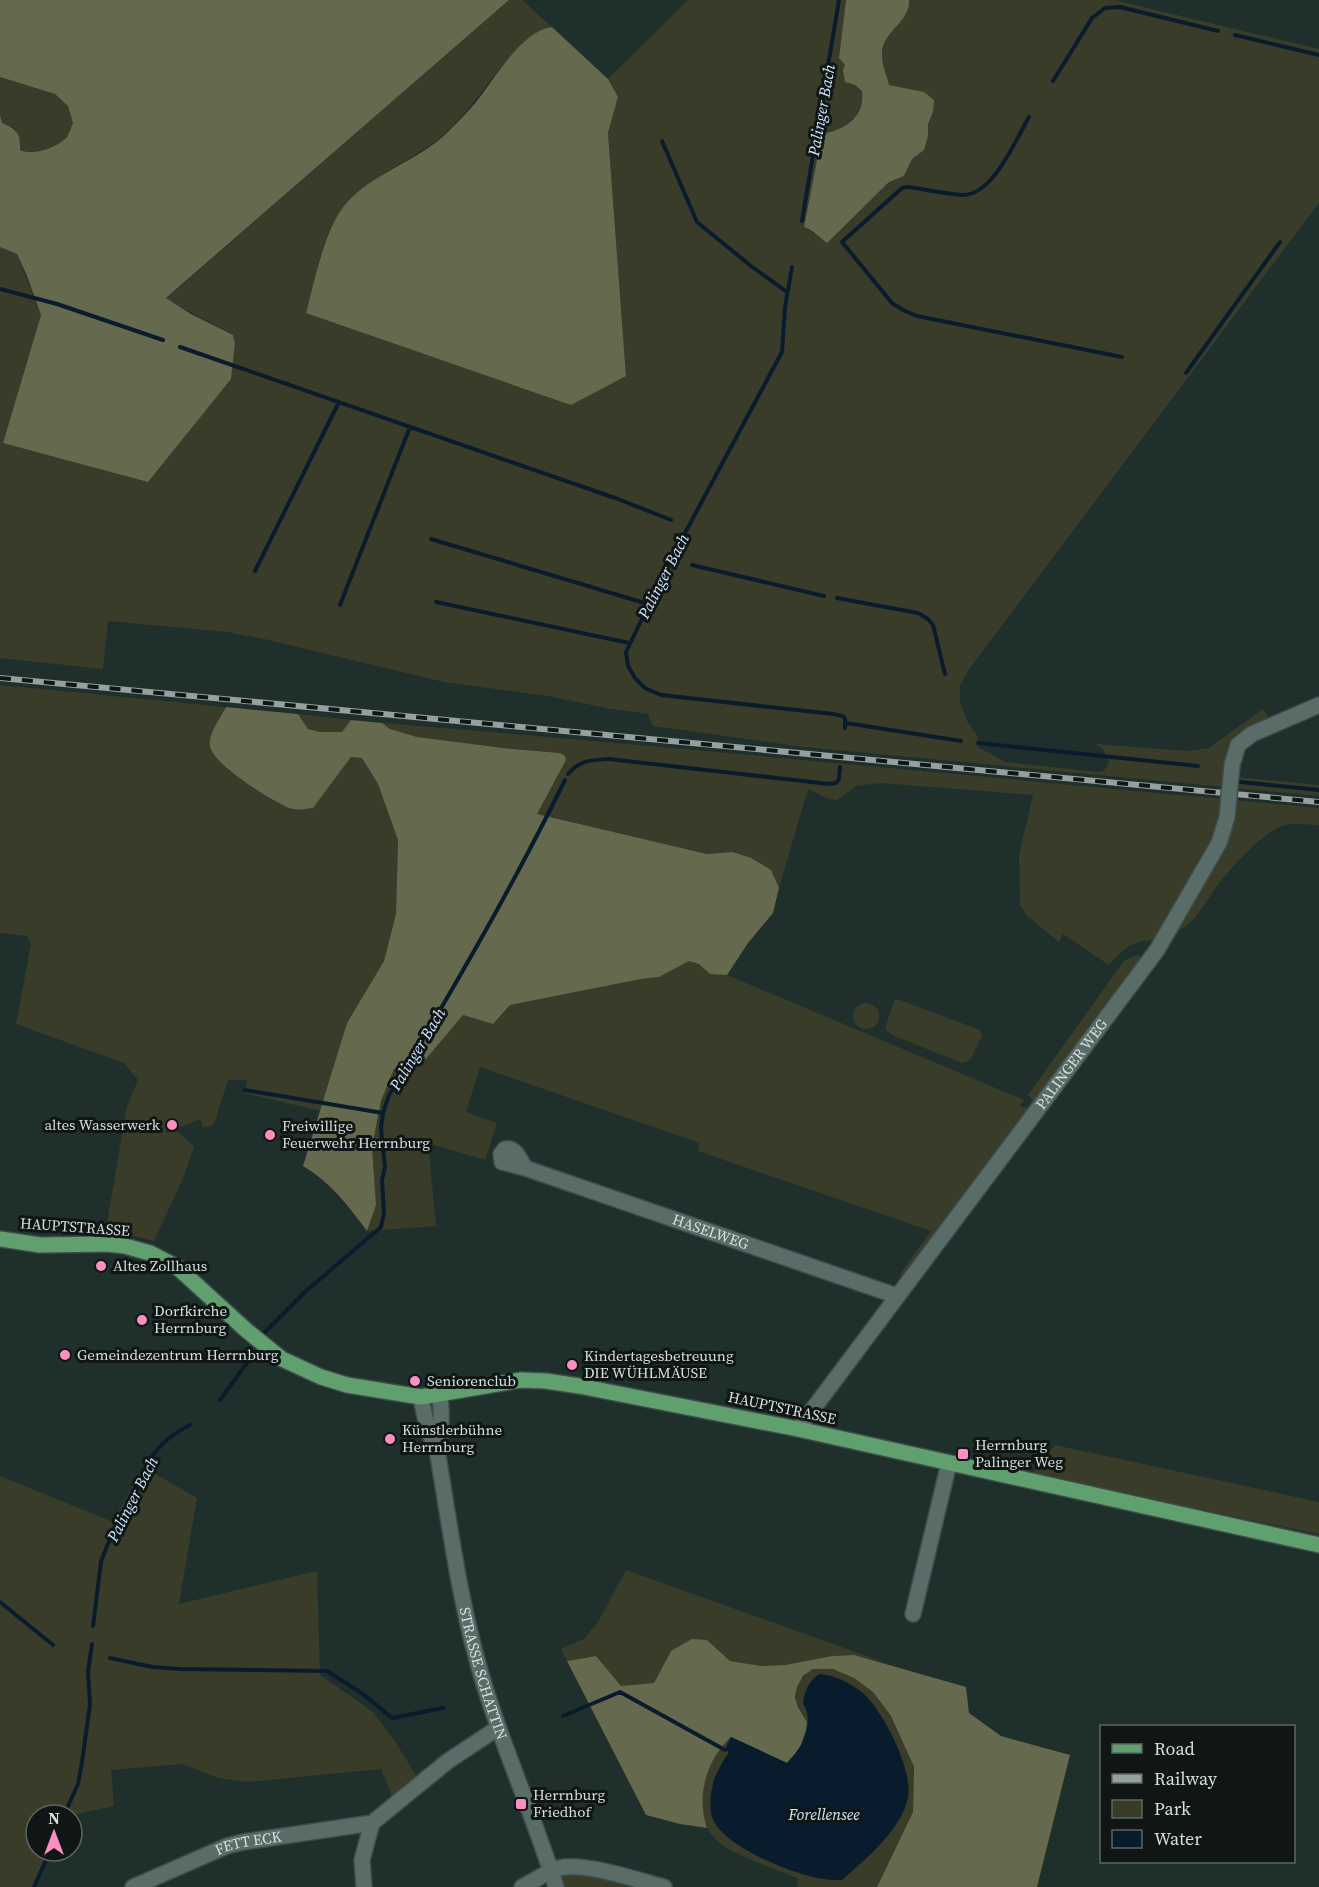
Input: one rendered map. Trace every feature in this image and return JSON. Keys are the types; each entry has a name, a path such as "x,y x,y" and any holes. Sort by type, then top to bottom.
{"main road":[{"name":"HAUPTSTRASSE","path":"0,1239 40,1245 108,1244 150,1252 177,1267 268,1349 299,1368 357,1387 421,1397 501,1382 546,1381 798,1429 1319,1545"}],"street":[{"name":"PALINGER WEG","path":"798,1429 1157,950 1219,843 1227,816 1232,765 1238,746 1252,734 1319,705"},
{"name":"HASELWEG","path":"525,1168 897,1296"},
{"name":"STRASSE SCHATTIN","path":"437,1450 442,1412 440,1395"},
{"name":"STRASSE SCHATTIN","path":"421,1397 432,1441 437,1450 466,1612 477,1659 498,1728 556,1887"},
{"path":"913,1614 949,1463"},
{"path":"364,1887 362,1860 372,1823 448,1761 498,1728"},
{"name":"FETT ECK","path":"133,1887 227,1846 372,1823"},
{"path":"522,1887 551,1871 567,1867 591,1869 664,1887"}],"green space":[{"path":"0,0 509,0 166,298 191,314 233,335 235,343 231,379 148,482 3,443 41,315 17,254 0,247 0,115 2,123 17,133 20,150 25,152 44,150 57,145 67,137 73,123 68,106 55,94 0,77"},
{"path":"509,0 522,0 552,27 538,32 510,57 456,124 444,135 372,182 347,203 335,223 306,313 626,376 608,133 618,97 608,79 688,0 846,0 839,58 845,65 848,84 855,85 862,91 862,100 857,115 852,120 839,129 822,134 804,227 827,242 889,182 904,176 912,159 924,150 928,136 928,124 933,112 924,92 889,85 882,57 887,39 905,14 909,0 1114,0 1319,49 1319,203 969,669 960,686 960,702 967,721 977,735 978,747 1005,762 1098,772 1104,771 1109,762 1103,749 1095,744 1188,751 1209,748 1263,709 1270,719 1255,726 1225,787 804,747 653,726 648,714 548,696 444,682 227,632 108,621 103,669 0,658 0,247 17,254 41,315 3,443 231,379 235,344 233,335 166,299"},
{"path":"846,0 909,0 905,15 890,34 883,48 884,67 889,85 924,92 934,100 924,150 912,159 904,176 889,182 827,243 804,227 822,134 839,129 852,120 857,115 862,100 862,91 855,85 845,82 843,70 845,65 839,58"},
{"path":"552,27 608,79 618,97 608,133 626,376 571,405 306,313 328,235 339,213 349,200 375,179 421,153 448,132 473,106 519,47 541,30"},
{"path":"0,77 55,94 68,106 73,123 67,137 57,145 44,150 24,152 19,150 15,128 2,123"},
{"path":"0,685 226,707 210,739 228,770 292,810 313,808 351,757 362,758 378,784 398,840 396,914 384,961 347,1023 321,1111 245,1093 247,1080 228,1080 214,1124 210,1127 203,1127 200,1119 181,1127 172,1124 173,1121 169,1120 165,1132 169,1133 170,1130 179,1133 194,1146 184,1176 154,1241 122,1233 105,1234 127,1106 138,1080 124,1063 16,1024 31,944 27,936 0,933"},
{"path":"226,707 298,714 308,729 320,732 342,732 351,720 382,723 390,729 417,737 560,753 565,756 566,760 537,814 707,854 733,852 751,858 771,870 779,888 773,913 748,943 727,975 710,974 699,964 689,961 659,977 510,1005 493,1024 463,1015 426,1059 394,1069 381,1101 372,1147 376,1205 367,1231 338,1195 322,1179 303,1166 347,1023 384,961 396,914 398,840 378,784 362,758 351,757 313,808 298,810 281,804 231,772 213,754 210,746 213,731"},
{"path":"298,714 351,720 342,732 320,732 308,729"},
{"path":"382,723 1223,799 1216,835 1157,940 1142,941 1129,946 1109,965 1063,934 1059,942 1027,916 1020,904 1019,855 1033,795 881,783 856,786 837,800 829,799 808,789 779,888 771,870 734,852 707,854 537,814 560,753 416,737 398,732"},
{"path":"1236,777 1319,785 1319,796 1235,788"},
{"path":"1234,800 1319,808 1319,825 1286,825 1274,830 1247,852 1217,886 1189,924 1177,930"},
{"path":"1137,955 1143,957 1034,1103 1028,1095 1124,961"},
{"path":"689,961 699,964 710,974 727,975 1024,1100 1020,1106 1032,1109 903,1277 900,1274 931,1231 698,1151 700,1143 480,1067 466,1112 497,1123 485,1160 428,1143 436,1226 367,1231 376,1205 372,1147 381,1101 394,1069 426,1059 463,1015 493,1024 510,1005 659,977"},
{"path":"897,999 980,1030 982,1036 970,1060 962,1063 892,1035 886,1030 894,1001"},
{"path":"866,1003 875,1007 879,1016 875,1025 866,1029 857,1025 853,1016 857,1007"},
{"path":"1055,1445 1319,1502 1319,1534 1033,1474"},
{"path":"143,1467 197,1498 179,1604 317,1571 320,1675 372,1711 396,1743 417,1777 393,1798 381,1769 247,1782 218,1778 182,1764 111,1770 114,1806 84,1812 84,1803 24,1803 24,1863 45,1863 34,1887 0,1887 0,1476 113,1522"},
{"path":"626,1570 889,1664 854,1655 832,1656 785,1665 761,1666 730,1661 707,1640 671,1651 654,1683 621,1686 596,1656 567,1661 561,1649 584,1639 598,1622"},
{"path":"692,1639 707,1640 730,1661 761,1666 785,1665 832,1656 854,1655 966,1687 969,1713 1001,1736 1070,1755 1037,1887 877,1887 913,1812 914,1767 891,1716 873,1692 854,1678 833,1669 813,1669 803,1676 797,1687 795,1697 807,1722 806,1730 800,1748 787,1763 731,1737 722,1746 710,1768 703,1791 707,1828 646,1815 567,1661 596,1656 621,1686 654,1683 671,1651"},
{"path":"813,1669 833,1669 854,1678 873,1692 891,1716 914,1767 913,1812 877,1887 797,1887 798,1878 723,1846 708,1829 703,1816 703,1787 707,1773 721,1748 731,1737 725,1749 729,1752 713,1780 711,1815 907,1777 897,1746 884,1720 808,1712 807,1722 796,1700 796,1694 800,1681"},
{"path":"560,1874 591,1874 641,1887 565,1887"}],"water":[{"name":"Forellensee","path":"819,1674 832,1676 851,1685 867,1697 890,1731 902,1759 908,1786 908,1798 898,1822 881,1844 842,1880 825,1879 794,1872 741,1847 716,1825 710,1805 712,1789 720,1766 729,1752 725,1750 731,1737 787,1763 798,1750 808,1727 807,1711 803,1704 805,1695 810,1683"}],"waterway":[{"name":"Palinger Bach","path":"802,221 839,0"},
{"path":"1053,81 1092,18 1105,8 1120,7 1218,31"},
{"path":"1235,35 1319,55"},
{"path":"1029,117 1002,165 993,177 974,193 963,195 902,188 842,242 892,303 917,316 1122,357"},
{"path":"662,141 697,222 787,292"},
{"path":"1186,373 1280,242"},
{"name":"Palinger Bach","path":"792,267 785,307 782,352 670,561 626,652 628,666 635,678 645,688 661,695 833,714 843,716 845,728"},
{"path":"0,289 57,304 163,340"},
{"path":"180,347 618,499 671,520"},
{"path":"255,571 339,402"},
{"path":"340,605 410,427"},
{"path":"431,539 648,604"},
{"path":"692,565 824,596"},
{"path":"837,598 918,613 928,619 933,625 945,674"},
{"path":"436,602 629,643"},
{"path":"846,723 961,741"},
{"path":"978,743 1198,766"},
{"path":"568,774 586,762 609,759 829,784 836,783 839,779 840,767"},
{"name":"Palinger Bach","path":"265,1332 305,1292 381,1227 384,1213 382,1180 385,1167 381,1128 389,1095 481,939 565,780"},
{"path":"1240,782 1319,790"},
{"path":"245,1090 383,1113"},
{"name":"Palinger Bach","path":"220,1400 250,1356"},
{"name":"Palinger Bach","path":"93,1626 101,1562 107,1546 154,1454 170,1437 190,1425"},
{"path":"0,1602 53,1645"},
{"name":"Palinger Bach","path":"69,1803 78,1784 82,1762 90,1704 88,1671 92,1644"},
{"path":"110,1658 152,1667 180,1669 327,1671 363,1694 392,1718 443,1708"},
{"path":"563,1716 620,1692 725,1750"},
{"name":"Palinger Bach","path":"34,1887 45,1863"}],"railway":[{"path":"0,678 1319,802"}],"place":[{"name":"altes Wasserwerk","path":"172,1125"},
{"name":"Freiwillige Feuerwehr Herrnburg","path":"270,1135"},
{"name":"Altes Zollhaus","path":"101,1266"},
{"name":"Dorfkirche Herrnburg","path":"142,1320"},
{"name":"Gemeindezentrum Herrnburg","path":"65,1355"},
{"name":"Kindertagesbetreuung DIE WÜHLMÄUSE","path":"572,1365"},
{"name":"Seniorenclub","path":"415,1381"},
{"name":"Künstlerbühne Herrnburg","path":"390,1439"},
{"name":"Herrnburg Palinger Weg","path":"963,1454"},
{"name":"Herrnburg Friedhof","path":"521,1804"}]}
